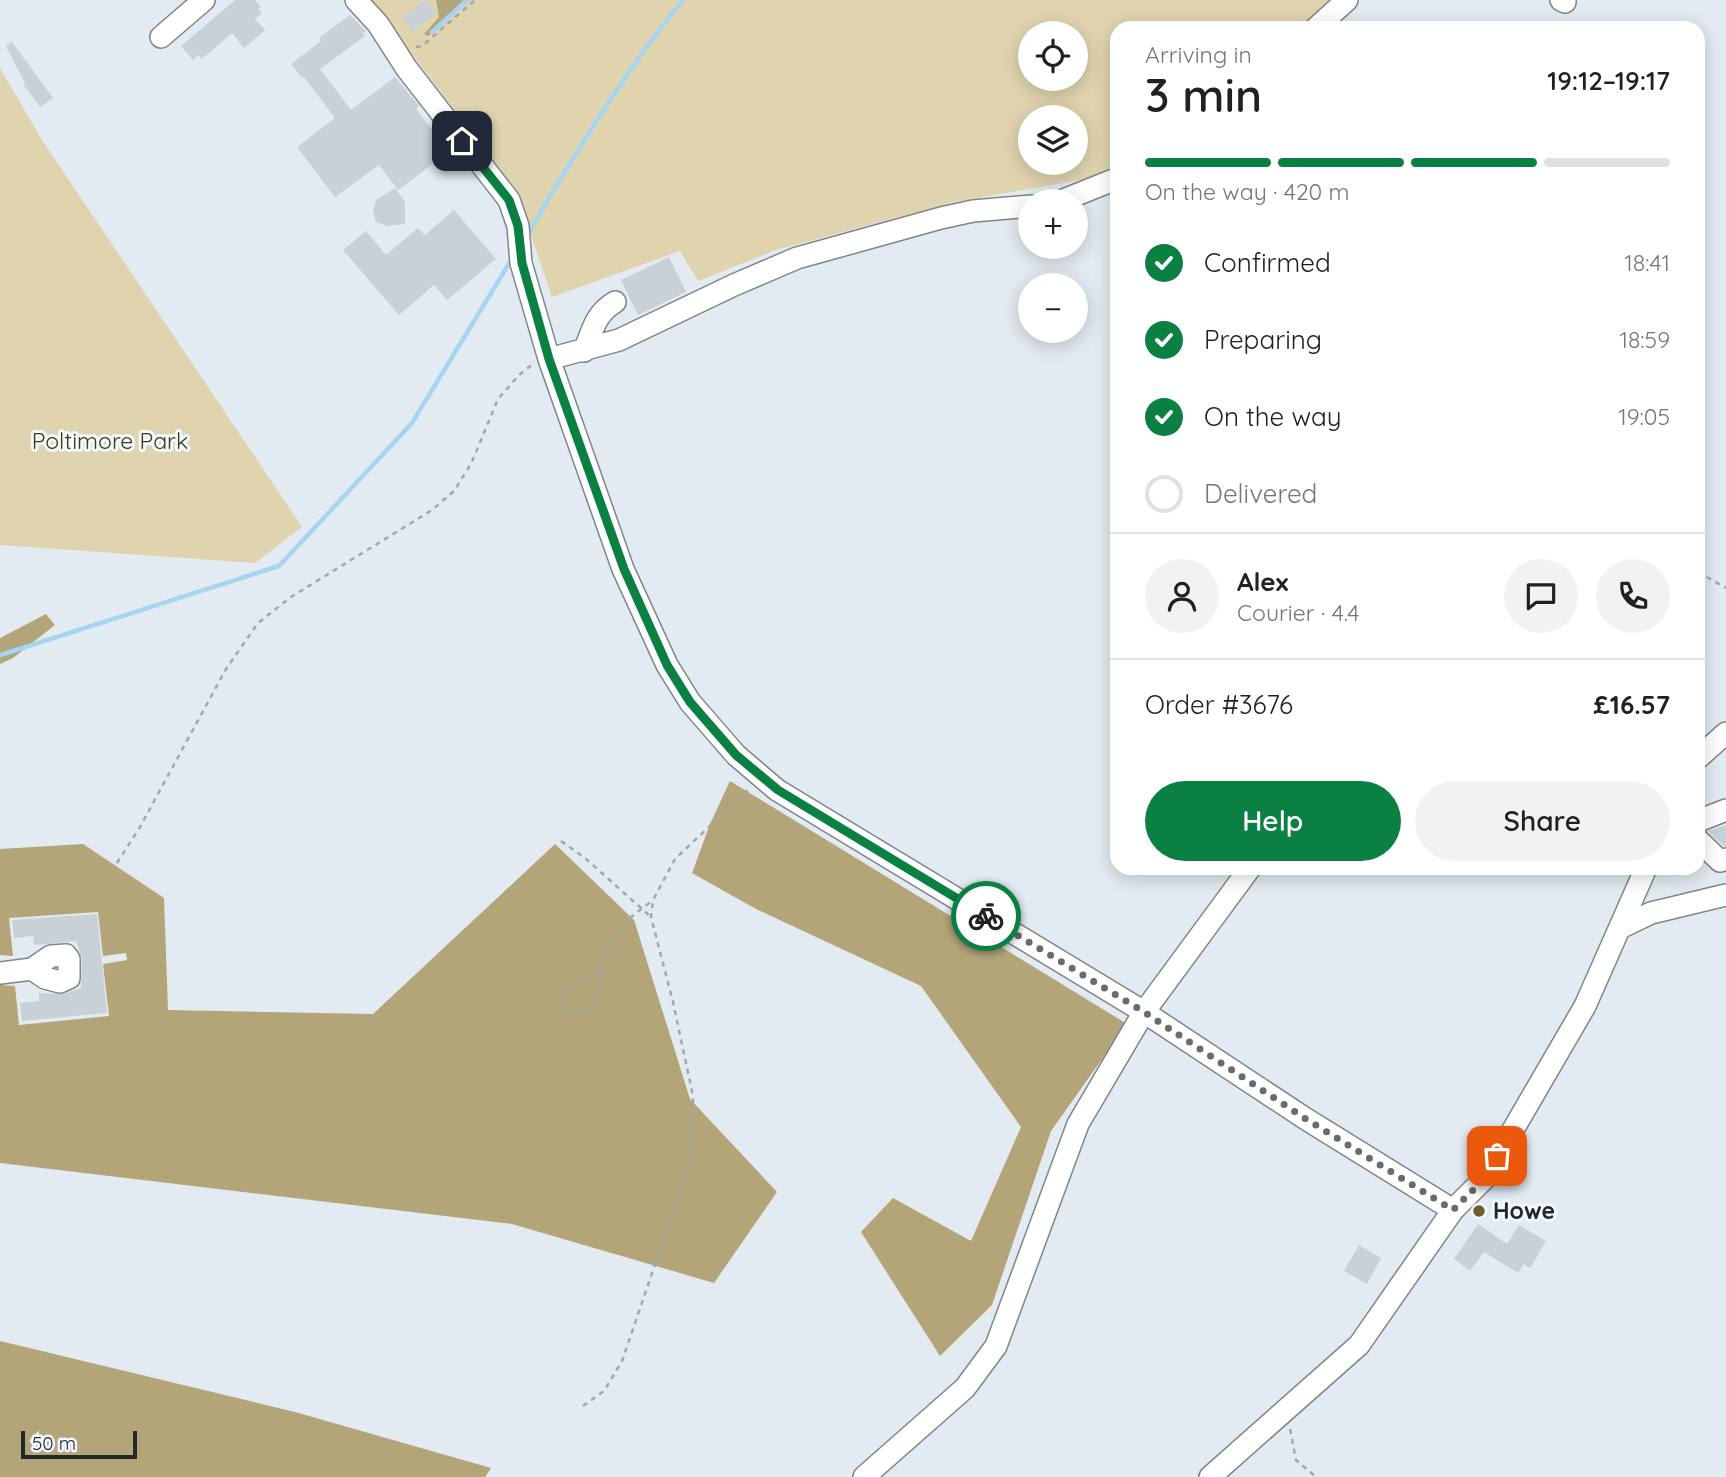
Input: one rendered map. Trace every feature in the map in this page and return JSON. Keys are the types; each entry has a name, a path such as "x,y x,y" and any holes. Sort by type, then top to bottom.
{"street":[{"path":"161,37 204,0"},
{"path":"356,0 378,24 395,51 509,200 518,226 522,263 549,359 624,569 667,665 690,702 736,755 778,790 1144,1012 1306,1119 1453,1210"},
{"path":"1324,21 1347,0"},
{"path":"1088,192 1110,182"},
{"path":"549,359 619,340 797,258 941,218 973,211 1018,207"},
{"path":"584,351 595,320 603,309 615,302"},
{"path":"1705,752 1726,733"},
{"path":"1705,818 1726,810"},
{"path":"1705,847 1716,859 1726,859"},
{"path":"864,1477 965,1388 996,1346 1078,1124 1144,1012 1246,875"},
{"path":"1210,1477 1359,1345 1453,1210 1485,1178 1585,1006 1643,875"},
{"path":"1620,928 1651,913 1726,895"},
{"path":"0,973 32,969"}],"path":[{"path":"395,51 422,46 475,0"},
{"path":"117,863 140,827 226,669 258,623 291,597 432,510 454,491 471,464 498,399 519,374 533,363 549,359"},
{"path":"1705,576 1726,588"},
{"path":"583,1406 604,1391 622,1362 689,1166 693,1140 693,1096 651,916 653,901 675,859 762,777"},
{"path":"561,841 585,858 651,916"},
{"path":"599,971 591,977 569,984 565,989 563,1001 568,1011 579,1016 586,1015 595,1007 603,956 616,932 641,908 653,901"},
{"path":"1287,1409 1296,1460 1316,1477"}],"green space":[{"path":"367,0 1335,0 1311,21 1110,21 1110,168 1086,179 959,201 779,249 698,281 680,251 552,297 515,188"},
{"name":"Poltimore Park","path":"0,68 42,140 302,527 255,563 0,545"}],"shaded area":[{"path":"436,0 470,0 428,36 424,34 439,17"},
{"path":"46,614 55,625 13,658 0,664 0,638"},
{"path":"730,781 1127,1024 1051,1131 992,1305 940,1356 861,1232 893,1198 971,1241 1021,1127 921,986 756,909 692,873"},
{"path":"83,844 164,898 168,1010 373,1014 555,844 634,920 690,1099 777,1192 714,1283 512,1224 0,1163 0,985 15,986 19,1025 109,1016 103,964 127,960 126,953 103,956 98,912 9,918 13,956 0,955 0,849"},
{"path":"0,1341 295,1412 491,1468 485,1477 0,1477"}],"building":[{"path":"235,0 255,0 262,13 255,19 265,30 244,48 232,33 202,59 198,55 193,60 181,46"},
{"path":"425,0 437,12 413,32 402,19"},
{"path":"350,15 366,31 363,33 365,36 320,69 351,110 395,77 419,106 416,109 449,152 398,190 379,165 335,197 297,147 335,118 291,64 321,41 319,38"},
{"path":"12,42 53,98 40,107 23,84 25,83 6,46"},
{"path":"395,188 405,202 405,224 388,226 376,222 373,211 376,200"},
{"path":"454,210 496,259 447,300 434,285 399,315 343,250 366,231 386,255 418,228 425,235"},
{"path":"669,257 686,292 638,315 621,280"},
{"path":"1726,825 1726,846 1724,846 1708,831"},
{"path":"97,914 107,1013 22,1021 20,1003 39,1001 39,993 64,994 81,988 82,959 76,941 34,945 33,936 14,938 12,920"},
{"path":"1478,1224 1507,1244 1519,1225 1546,1241 1530,1268 1524,1264 1518,1273 1484,1252 1470,1271 1454,1259"},
{"path":"1359,1245 1381,1258 1367,1284 1344,1271"}],"waterway":[{"path":"432,32 467,0"},
{"path":"527,235 620,85 683,0"},
{"path":"0,655 279,566 412,423 513,257"}],"way so far":[{"path":"986,916 1144,1012 1306,1119 1453,1210 1485,1178 1497,1156"}],"place":[{"name":"Howe","path":"1479,1211"}],"route":[{"path":"462,141 509,200 518,226 522,263 549,359 624,569 667,665 690,702 736,755 778,790 986,916"}]}
